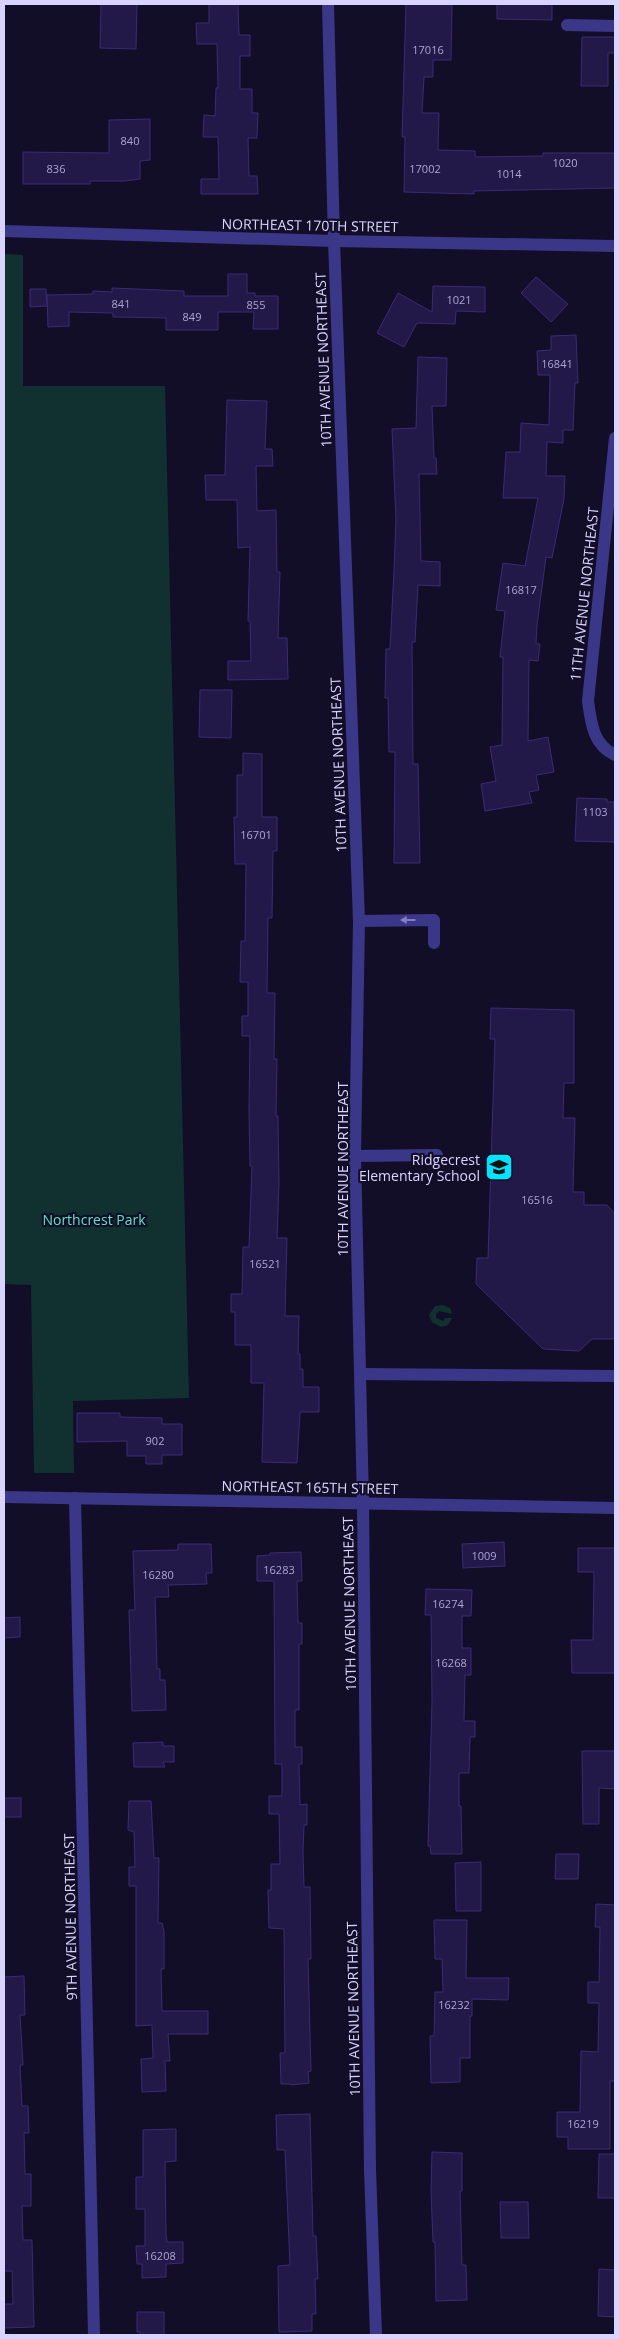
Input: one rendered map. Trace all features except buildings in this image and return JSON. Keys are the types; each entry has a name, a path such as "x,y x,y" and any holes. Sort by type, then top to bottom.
{"street":[{"name":"10TH AVENUE NORTHEAST","path":"328,4 334,241 359,920 355,1156 363,1503 369,2151 376,2335"},
{"path":"567,25 615,26"},
{"name":"NORTHEAST 170TH STREET","path":"4,231 334,241 615,246"},
{"name":"11TH AVENUE NORTHEAST","path":"610,753 592,730 588,701 615,438"},
{"path":"359,920 434,920 434,944"},
{"path":"355,1156 437,1155"},
{"path":"361,1374 615,1376"},
{"name":"NORTHEAST 165TH STREET","path":"4,1497 615,1508"},
{"name":"9TH AVENUE NORTHEAST","path":"75,1498 94,2335"}],"green space":[{"name":"Northcrest Park","path":"4,254 23,255 23,386 165,386 189,1398 73,1401 74,1473 34,1473 31,1285 4,1284"},
{"path":"443,1305 450,1308 452,1314 439,1311 436,1314 436,1318 443,1321 445,1318 452,1318 448,1325 441,1327 432,1322 429,1315 435,1306"}],"place":[{"name":"Ridgecrest Elementary School","path":"499,1167"}]}
